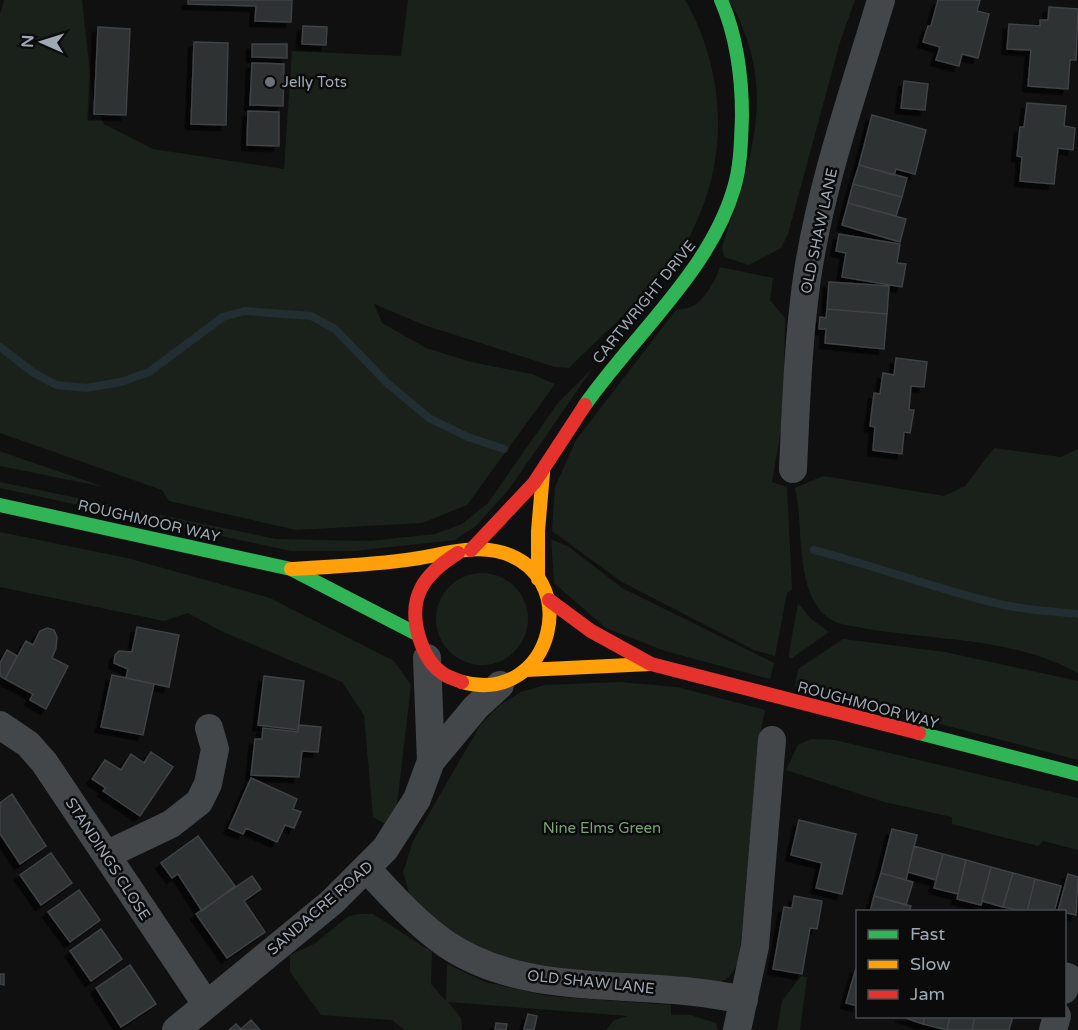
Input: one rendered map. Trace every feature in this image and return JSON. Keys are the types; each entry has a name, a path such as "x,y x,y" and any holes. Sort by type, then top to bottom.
{"main road":[{"name":"CARTWRIGHT DRIVE","path":"465,552 543,473 599,385 705,254 719,230 731,201 742,149 741,77 735,44 721,0"},
{"name":"CARTWRIGHT DRIVE","path":"538,579 538,531 543,473"},
{"name":"ROUGHMOOR WAY","path":"0,505 291,569 421,645 448,678 465,685 483,687 500,685 526,670 542,652 549,636 551,618 549,600 538,579 531,569 515,557 497,551 291,569"},
{"path":"421,645 413,614 418,594 427,577 441,563 465,552"},
{"name":"ROUGHMOOR WAY","path":"549,600 591,631 651,664 1078,774"},
{"name":"ROUGHMOOR WAY","path":"526,670 651,664"}],"street":[{"name":"OLD SHAW LANE","path":"793,469 801,328 814,238 881,0"},
{"name":"SANDACRE ROAD","path":"421,645 431,761"},
{"name":"SANDACRE ROAD","path":"176,1030 332,902 386,849 417,799 431,761 476,707 500,685"},
{"name":"STANDINGS CLOSE","path":"0,725 20,737 44,762 108,854 156,933 206,1004"},
{"path":"108,854 171,824 200,802 208,784 214,749 208,728"},
{"path":"737,1030 755,946 772,740"},
{"name":"OLD SHAW LANE","path":"366,869 412,917 448,946 509,972 561,982 685,991 744,1000"}],"green space":[{"path":"4,0 82,0 93,99 104,124 153,149 284,169 292,51 401,56 408,0 685,0 698,25 707,52 718,106 715,162 709,189 699,216 675,261 637,302 569,368 555,367 424,325 374,304 382,323 426,348 471,362 532,374 555,384 467,505 422,523 296,530 169,501 162,490 0,433 0,14"},
{"path":"729,0 855,0 840,42 788,234 781,248 749,265 724,257 722,247 750,154 756,124 757,94 754,64 745,33"},
{"path":"720,267 773,278 770,300 785,318 783,418 772,482 787,487 792,589 787,593 775,656 754,650 622,582 552,531 555,487 576,440 676,310 691,307 705,295 713,284"},
{"path":"592,369 510,488 476,526 455,540 354,551 291,551 0,488 0,482 276,539 369,541 435,534 462,524 488,503 557,404"},
{"path":"994,448 1061,457 1078,449 1078,673 1050,660 1021,651 838,623 823,613 813,600 803,564 795,488 823,476 944,496 965,486"},
{"path":"0,451 5,453 104,487 0,466"},
{"path":"0,532 127,558 270,598 394,661 411,685 397,805 389,826 373,817 364,715 342,682 221,631 188,613 164,621 0,587"},
{"path":"551,539 569,547 622,588 774,663 770,679 665,651 606,628 554,583"},
{"path":"482,573 500,576 515,586 525,601 528,619 525,637 515,652 500,662 482,665 464,662 449,652 439,637 436,619 439,601 449,586 464,576"},
{"path":"798,603 810,618 829,632 789,658 789,653"},
{"path":"843,639 945,652 1078,681 1078,760 795,686 798,669"},
{"name":"Nine Elms Green","path":"619,682 677,687 765,710 759,740 739,962 729,977 710,989 517,962 459,939 410,896 403,872 413,841 481,724 500,705 521,692 545,685"},
{"path":"811,739 835,740 1078,798 1078,850 1043,841 1038,846 952,824 952,817 884,802 786,770 798,745"},
{"path":"373,914 432,952 431,984 446,1001 447,964 485,982 548,996 671,1005 671,1015 690,1015 716,1023 718,1030 606,1030 614,1020 628,1016 448,1002 461,1018 462,1030 405,1030 392,1020 321,1015 290,972 290,955 314,944 349,916"},
{"path":"801,976 807,977 800,1030 777,1030 782,1001"}],"building":[{"path":"188,0 292,0 291,22 255,21 256,6 188,4"},
{"path":"938,0 980,0 977,11 989,14 978,58 962,54 959,66 936,60 940,47 923,42 928,26 931,26"},
{"path":"1049,7 1078,9 1076,60 1070,60 1068,89 1028,86 1031,50 1007,49 1009,24 1040,26 1040,20 1048,20"},
{"path":"303,26 327,27 326,45 302,44"},
{"path":"98,27 130,29 126,115 94,114"},
{"path":"194,42 228,43 226,125 191,124"},
{"path":"252,44 287,44 287,58 252,57"},
{"path":"252,63 284,64 283,106 250,105"},
{"path":"904,81 928,84 925,110 901,108"},
{"path":"1027,103 1066,106 1064,126 1075,128 1073,150 1058,148 1054,184 1020,181 1022,157 1017,156 1020,127 1024,127"},
{"path":"248,111 279,112 279,146 247,145"},
{"path":"872,115 926,130 915,174 896,169 894,175 859,165"},
{"path":"859,165 907,178 902,197 853,184"},
{"path":"853,184 902,197 896,216 848,203"},
{"path":"848,203 906,219 900,242 842,225"},
{"path":"839,234 900,244 897,263 906,264 902,287 842,277 846,253 836,251"},
{"path":"829,282 889,286 887,314 827,309"},
{"path":"827,309 887,314 884,349 825,343 826,329 819,329 820,317 826,318"},
{"path":"896,358 927,362 924,387 911,386 909,410 914,410 910,433 904,432 902,454 873,450 875,427 870,426 874,393 880,394 883,373 894,375"},
{"path":"137,627 179,635 169,687 126,678 128,669 114,663 115,655 119,651 132,652"},
{"path":"47,628 54,630 57,637 52,658 68,666 46,709 30,700 33,694 5,679 26,641 33,645 40,631"},
{"path":"7,650 17,656 5,679 0,676 0,663"},
{"path":"112,675 154,684 143,735 101,727"},
{"path":"264,676 304,681 298,730 258,725"},
{"path":"299,725 321,727 318,752 302,751 299,777 251,775 255,739 262,739 263,728 298,732"},
{"path":"151,752 173,767 140,816 103,791 106,788 92,779 105,760 121,770 131,754 144,763"},
{"path":"251,778 297,799 293,809 301,812 294,828 285,825 277,842 246,828 243,834 229,828"},
{"path":"12,794 46,846 20,864 0,834 0,803"},
{"path":"799,820 856,834 842,894 816,888 822,863 791,855"},
{"path":"892,829 917,835 906,880 881,873"},
{"path":"198,836 235,886 202,911 178,874 172,878 161,863"},
{"path":"914,846 943,854 936,880 908,872"},
{"path":"51,853 72,883 41,905 20,875"},
{"path":"943,854 966,860 958,894 934,888"},
{"path":"966,860 991,867 981,905 957,899"},
{"path":"991,867 1013,873 1003,907 982,901"},
{"path":"881,873 913,882 906,905 874,896"},
{"path":"1013,873 1035,879 1027,910 1003,907"},
{"path":"1068,874 1078,877 1076,915 1066,913 1066,910 1058,910"},
{"path":"252,876 261,889 244,901 265,932 227,958 196,914"},
{"path":"1035,879 1061,886 1055,910 1027,910"},
{"path":"79,890 100,920 70,942 48,912"},
{"path":"794,896 822,901 817,929 810,928 802,974 773,969 784,907 792,908"},
{"path":"874,896 911,906 910,910 870,910"},
{"path":"101,929 122,959 91,981 70,951"},
{"path":"130,965 156,1004 121,1027 96,988"},
{"path":"856,968 856,1006 846,1003"},
{"path":"0,974 4,974 4,985 0,984"},
{"path":"528,1014 537,1016 534,1030 524,1029"},
{"path":"906,1018 924,1018 923,1024"},
{"path":"924,1018 950,1018 947,1030 923,1024"},
{"path":"950,1018 975,1018 972,1030 947,1030"},
{"path":"975,1018 1012,1018 1009,1030 972,1030"},
{"path":"251,1020 260,1030 229,1030 236,1024 241,1029"},
{"path":"496,1023 507,1024 506,1030 495,1030"}],"waterway":[{"path":"0,347 34,373 56,385 86,388 121,382 149,372 223,317 245,311 311,316 335,329 387,383 429,418 468,437 504,449"},
{"path":"814,550 998,604 1078,614"}],"traffic: fast":[{"path":"585,405 689,275 723,218 734,188 741,143 741,86 735,42 721,0"},
{"path":"0,505 291,569 415,633"},
{"path":"919,733 1078,774"}],"traffic: slow":[{"path":"538,579 538,531 543,473"},
{"path":"291,569 392,562 473,549 496,551 524,563 542,583 549,607 547,633 537,657 519,675 494,684 462,682"},
{"path":"526,670 650,664"}],"traffic: jam":[{"path":"471,550 534,483 585,405"},
{"path":"458,553 428,578 421,588 415,610 419,637 430,661 443,674 462,682"},
{"path":"549,600 591,631 651,664 919,733"}],"place":[{"name":"Jelly Tots","path":"270,82"}]}
